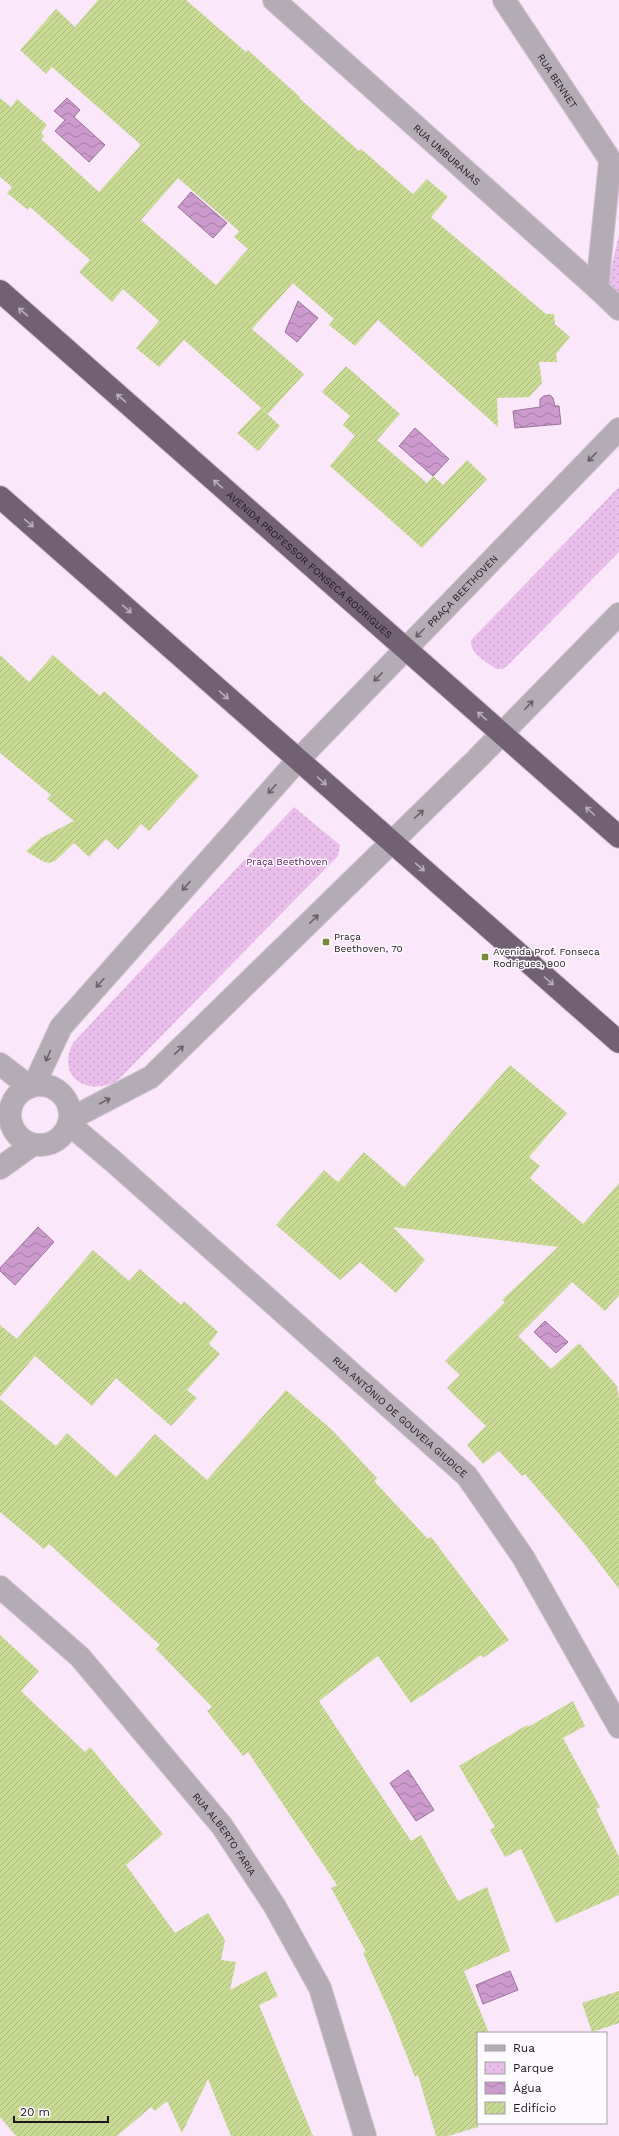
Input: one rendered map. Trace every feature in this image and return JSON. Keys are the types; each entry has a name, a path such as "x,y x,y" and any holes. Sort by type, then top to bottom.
{"highway":[{"name":"AVENIDA PROFESSOR FONSECA RODRIGUES","path":"0,291 619,837"},
{"path":"0,497 619,1042"}],"street":[{"name":"RUA UMBURANAS","path":"274,0 619,309"},
{"name":"RUA BENNET","path":"504,0 615,168 597,288"},
{"name":"PRAÇA BEETHOVEN","path":"32,1086 61,1027 298,760 619,429"},
{"path":"66,1127 69,1107 64,1097 56,1090 46,1085 32,1086 16,1096 6,1094 9,1115 6,1134 16,1134 23,1141 32,1145 46,1145 66,1127 150,1077 502,733 619,614"},
{"path":"0,1064 32,1086"},
{"name":"RUA ANTÔNIO DE GOUVEIA GIUDICE","path":"66,1127 114,1162 467,1476 523,1557 619,1727"},
{"path":"0,1168 32,1145"},
{"name":"RUA ALBERTO FARIA","path":"0,1587 80,1656 222,1826 274,1905 320,1988 365,2136"}],"green space":[{"path":"619,235 619,299 606,289"},
{"path":"619,487 619,552 508,665 503,669 496,669 476,653 471,645 471,640"},
{"name":"Praça Beethoven","path":"294,807 340,845 338,856 117,1081 95,1087 85,1085 77,1081 71,1074 68,1066 69,1055 73,1043"}],"water":[{"path":"67,98 80,110 74,117 105,145 89,162 55,131 65,120 54,111"},
{"path":"191,192 227,223 213,238 178,207"},
{"path":"298,301 318,318 297,342 285,332"},
{"path":"550,395 553,398 555,406 559,406 561,424 515,428 513,411 540,407 540,399 544,396"},
{"path":"415,428 449,459 433,476 399,446"},
{"path":"38,1227 54,1242 15,1285 0,1271 0,1268"},
{"path":"545,1321 568,1342 556,1353 534,1332"},
{"path":"408,1770 434,1810 416,1821 390,1783"},
{"path":"510,1971 518,1990 483,2004 476,1985"}],"building":[{"path":"98,0 186,0 246,52 248,50 359,151 361,149 413,194 427,179 448,197 431,217 546,314 554,314 555,324 570,337 556,354 557,362 539,362 542,383 529,397 497,398 498,427 378,320 355,346 329,325 334,319 293,283 252,329 304,374 268,414 184,340 159,367 136,348 159,321 123,289 112,302 79,272 90,260 30,207 28,210 7,193 12,187 0,177 0,98 11,107 17,99 47,125 41,133 44,136 41,139 99,192 139,147 140,144 52,67 46,74 20,50 56,9 75,27","holes":["178,178 239,231 234,237 248,249 216,285 141,220"]},
{"path":"346,366 400,414 377,440 427,483 433,476 443,485 467,460 487,479 422,548 330,466 355,436 343,425 350,416 322,392"},
{"path":"261,408 280,426 258,451 237,433"},
{"path":"0,655 29,682 53,655 100,696 104,691 199,776 149,831 141,824 118,850 106,839 89,857 74,843 55,861 49,863 42,861 26,851 41,838 74,821 47,799 51,795 0,753"},
{"path":"510,1065 567,1113 529,1157 540,1166 530,1178 583,1224 619,1183 619,1295 605,1311 572,1282 518,1336 551,1369 579,1343 617,1386 619,1399 619,1589 583,1542 525,1474 522,1476 499,1451 483,1464 467,1445 486,1426 447,1388 460,1375 445,1361 505,1302 502,1300 558,1247 393,1227 425,1260 396,1293 360,1262 340,1280 276,1225 324,1170 338,1182 364,1152 404,1187"},
{"path":"93,1250 129,1281 140,1269 181,1305 184,1301 218,1332 209,1344 220,1354 187,1390 197,1398 171,1426 116,1378 92,1406 35,1356 0,1397 0,1325 17,1339"},
{"path":"286,1390 331,1429 377,1478 374,1481 428,1539 431,1537 509,1640 483,1658 481,1655 411,1703 378,1656 319,1701 411,1841 421,1835 458,1901 487,1887 510,1951 464,1971 489,2032 477,2032 478,2127 448,2136 436,2136 418,2075 415,2077 390,2013 363,1953 366,1952 331,1888 337,1885 248,1752 243,1756 207,1711 212,1707 156,1649 160,1645 49,1544 44,1549 0,1512 0,1399 56,1446 67,1433 116,1477 155,1434 207,1480"},
{"path":"0,1635 39,1671 21,1691 85,1752 90,1747 163,1834 126,1865 175,1933 208,1913 225,1940 221,1960 236,1962 230,1990 266,1971 278,1996 259,2005 313,2136 231,2136 208,2079 182,2133 167,2101 155,2111 151,2107 117,2136 16,2136 0,2117"},
{"path":"573,1701 585,1726 563,1738 600,1807 596,1809 619,1857 619,1895 556,1923 521,1849 505,1857 490,1830 495,1827 459,1766 527,1725 528,1727"},
{"path":"619,1991 619,2023 592,2032 582,2003"}],"place":[{"name":"Praça Beethoven, 70","path":"326,942"},
{"name":"Avenida Prof. Fonseca Rodrigues, 900","path":"485,957"}]}
